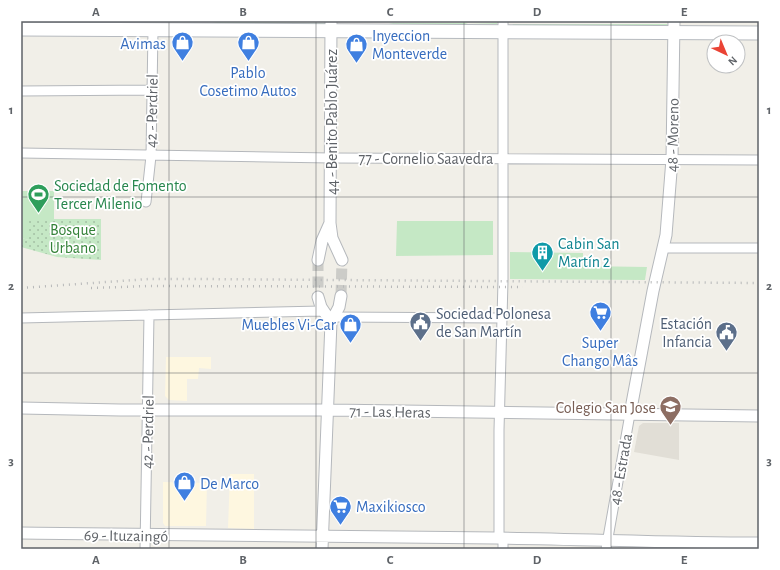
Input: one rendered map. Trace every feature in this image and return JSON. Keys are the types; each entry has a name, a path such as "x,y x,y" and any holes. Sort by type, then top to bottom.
{"main road":[{"path":"21,29 153,25 503,26 674,27 759,33"}],"street":[{"name":"42 - Perdriel","path":"146,202 151,156 153,25"},
{"name":"44 - Benito Pablo Juárez","path":"331,26 330,223 332,238 342,260"},
{"path":"502,542 500,412 502,318 503,26"},
{"name":"48 - Moreno","path":"664,248 672,158 674,27"},
{"path":"21,91 152,90"},
{"name":"77 - Cornelio Saavedra","path":"21,153 331,158 672,158 759,160"},
{"name":"44 - Benito Pablo Juárez","path":"318,260 322,241 330,223"},
{"path":"664,248 759,248"},
{"name":"48 - Estrada","path":"606,545 653,291 664,248"},
{"path":"318,296 330,317"},
{"path":"322,543 329,410 330,317 341,296"},
{"path":"21,318 320,311 330,317 502,318"},
{"name":"42 - Perdriel","path":"145,549 149,315"},
{"name":"71 - Las Heras","path":"21,408 329,410 759,416"},
{"name":"69 - Ituzaingó","path":"21,533 322,543 502,542 668,546 759,543"}],"shaded area":[{"path":"166,357 211,357 211,369 199,368 198,379 187,379 187,401 169,400 165,396"},
{"path":"643,423 679,423 679,460 634,452 639,426"},
{"name":"De Marco","path":"230,474 254,474 254,529 228,528"},
{"name":"De Marco","path":"163,482 207,483 206,526 165,526 163,523"}],"green space":[{"path":"217,22 327,23 328,25 202,25"},
{"path":"393,23 468,23 457,27 380,26"},
{"path":"468,23 497,23 497,24"},
{"path":"513,24 667,24 668,25 512,26"},
{"name":"Sociedad de Fomento Tercer Milenio","path":"21,191 54,191 54,219 29,219 29,240 21,238"},
{"name":"Bosque Urbano","path":"29,219 101,219 101,260 57,257 21,247 21,238 29,240"},
{"path":"397,221 493,221 493,255 396,256"},
{"path":"510,252 583,253 583,266 647,267 645,280 510,279"}],"tunnel":[{"path":"318,260 318,297"},
{"path":"341,296 342,260"}],"railway":[{"path":"21,288 149,279 759,283"},
{"path":"91,288 149,286 523,287"}],"place":[{"name":"Avimas","path":"182,62"},
{"name":"Pablo Cosetimo Autos","path":"248,62"},
{"name":"Inyeccion Monteverde","path":"357,64"},
{"name":"Sociedad de Fomento Tercer Milenio","path":"38,214"},
{"name":"Cabin San Martín 2","path":"543,272"},
{"name":"Super Chango Mâs","path":"600,332"},
{"name":"Sociedad Polonesa de San Martín","path":"420,342"},
{"name":"Muebles Vi-Car","path":"351,344"},
{"name":"Estación Infancia","path":"727,352"},
{"name":"Colegio San Jose","path":"671,426"},
{"name":"De Marco","path":"185,502"},
{"name":"Maxikiosco","path":"341,526"}]}
